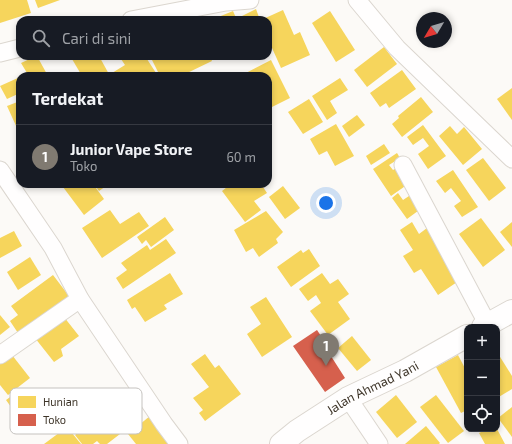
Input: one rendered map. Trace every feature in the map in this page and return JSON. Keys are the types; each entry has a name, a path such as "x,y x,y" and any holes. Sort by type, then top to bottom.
{"main road":[{"path":"489,324 512,311"},
{"name":"Jalan Ahmad Yani","path":"281,444 297,431 348,398 405,371 464,338"}],"street":[{"path":"152,16 226,2 250,0"},
{"path":"357,0 397,48 512,159"},
{"path":"0,53 16,49"},
{"path":"403,165 485,324"},
{"path":"0,170 53,248 80,300 140,388"},
{"path":"0,355 80,300"},
{"path":"142,392 179,444"},
{"path":"348,398 379,444"}],"building: Hunian":[{"path":"0,0 27,0 31,13 16,16 16,18 0,23"},
{"path":"35,0 60,0 38,8"},
{"path":"256,9 259,16 242,16"},
{"path":"283,10 294,35 300,32 310,55 281,68 272,48 272,16 270,16"},
{"path":"233,11 235,16 221,16"},
{"path":"330,11 355,50 336,62 312,23"},
{"path":"384,47 397,64 367,87 354,70"},
{"path":"27,60 39,60 46,72 26,72 21,63"},
{"path":"73,60 101,60 108,72 80,72"},
{"path":"122,60 148,60 155,72 114,72 125,65"},
{"path":"152,60 212,61 189,72 158,72"},
{"path":"271,60 290,98 272,107 272,72 248,72"},
{"path":"402,70 416,89 389,108 386,103 380,107 370,93"},
{"path":"340,78 348,90 330,101 337,113 327,120 312,96"},
{"path":"16,79 16,95 7,99 0,86"},
{"path":"512,88 512,120 497,99"},
{"path":"421,97 433,112 402,137 392,124 399,118 398,116"},
{"path":"309,99 323,122 303,134 288,112"},
{"path":"16,103 16,126 7,106"},
{"path":"357,115 365,125 349,137 342,126"},
{"path":"336,124 354,156 335,166 327,151 319,155 310,139"},
{"path":"423,125 446,156 428,169 418,154 429,146 423,138 413,145 407,137"},
{"path":"450,126 457,134 464,127 482,149 463,165 439,136"},
{"path":"384,144 390,153 371,165 366,156"},
{"path":"397,153 400,158 389,165 393,170 400,166 411,182 391,196 373,169"},
{"path":"483,158 506,188 489,201 466,170"},
{"path":"453,170 478,207 462,217 454,206 461,201 451,188 445,193 436,181"},
{"path":"283,186 300,208 285,219 269,197"},
{"path":"64,188 96,188 104,199 84,215"},
{"path":"226,188 264,188 267,193 254,201 261,210 245,222 222,191"},
{"path":"398,193 403,200 412,194 422,208 407,219 392,198"},
{"path":"110,210 120,224 139,212 149,226 102,258 82,228"},
{"path":"266,211 283,232 276,239 278,243 259,257 253,248 246,252 234,230"},
{"path":"165,217 174,230 151,247 146,240 142,244 137,237"},
{"path":"481,218 505,250 483,267 459,234"},
{"path":"412,222 419,234 427,228 460,280 438,295 421,269 414,273 403,256 413,250 400,230"},
{"path":"512,222 512,247 500,232"},
{"path":"14,231 22,246 0,258 0,238"},
{"path":"166,239 176,253 123,289 116,278 127,270 121,263 147,245 150,250"},
{"path":"309,249 320,266 291,287 277,267 301,250 303,253"},
{"path":"30,257 41,275 18,290 7,272"},
{"path":"170,273 183,294 164,305 167,309 145,322 135,307 132,309 127,300"},
{"path":"322,273 330,284 338,279 349,294 338,302 350,319 328,335 310,311 321,303 316,295 308,301 299,289"},
{"path":"53,275 69,296 18,333 10,321 18,315 11,306"},
{"path":"266,297 292,337 262,357 247,334 261,324 250,307"},
{"path":"0,315 10,327 0,335"},
{"path":"64,317 79,336 61,349 63,356 54,362 35,338"},
{"path":"352,336 371,360 357,371 338,348"},
{"path":"205,354 215,368 219,365 241,394 205,421 199,413 203,410 193,398 209,387 191,364"},
{"path":"12,355 30,378 17,388 10,388 10,393 8,395 0,385 0,364"},
{"path":"458,355 464,366 464,412 461,413 436,367"},
{"path":"500,357 512,376 512,389 500,396"},
{"path":"396,395 417,422 397,438 376,412"},
{"path":"436,395 464,431 448,443 420,407"},
{"path":"10,397 10,406 6,400"},
{"path":"512,407 512,437 500,421 500,416"},
{"path":"150,416 172,444 136,444 128,434 142,434 142,423"},
{"path":"426,426 440,443 439,444 405,444"},
{"path":"499,432 505,444 485,444 479,433"},
{"path":"58,434 73,434 81,444 44,444"},
{"path":"120,434 107,444 100,444 97,441 93,444 82,444 75,435"}],"building: Toko":[{"path":"317,330 331,351 329,353 345,378 325,392 293,346"}],"place":[{"name":"Junior Vape Store","path":"326,366"}]}
